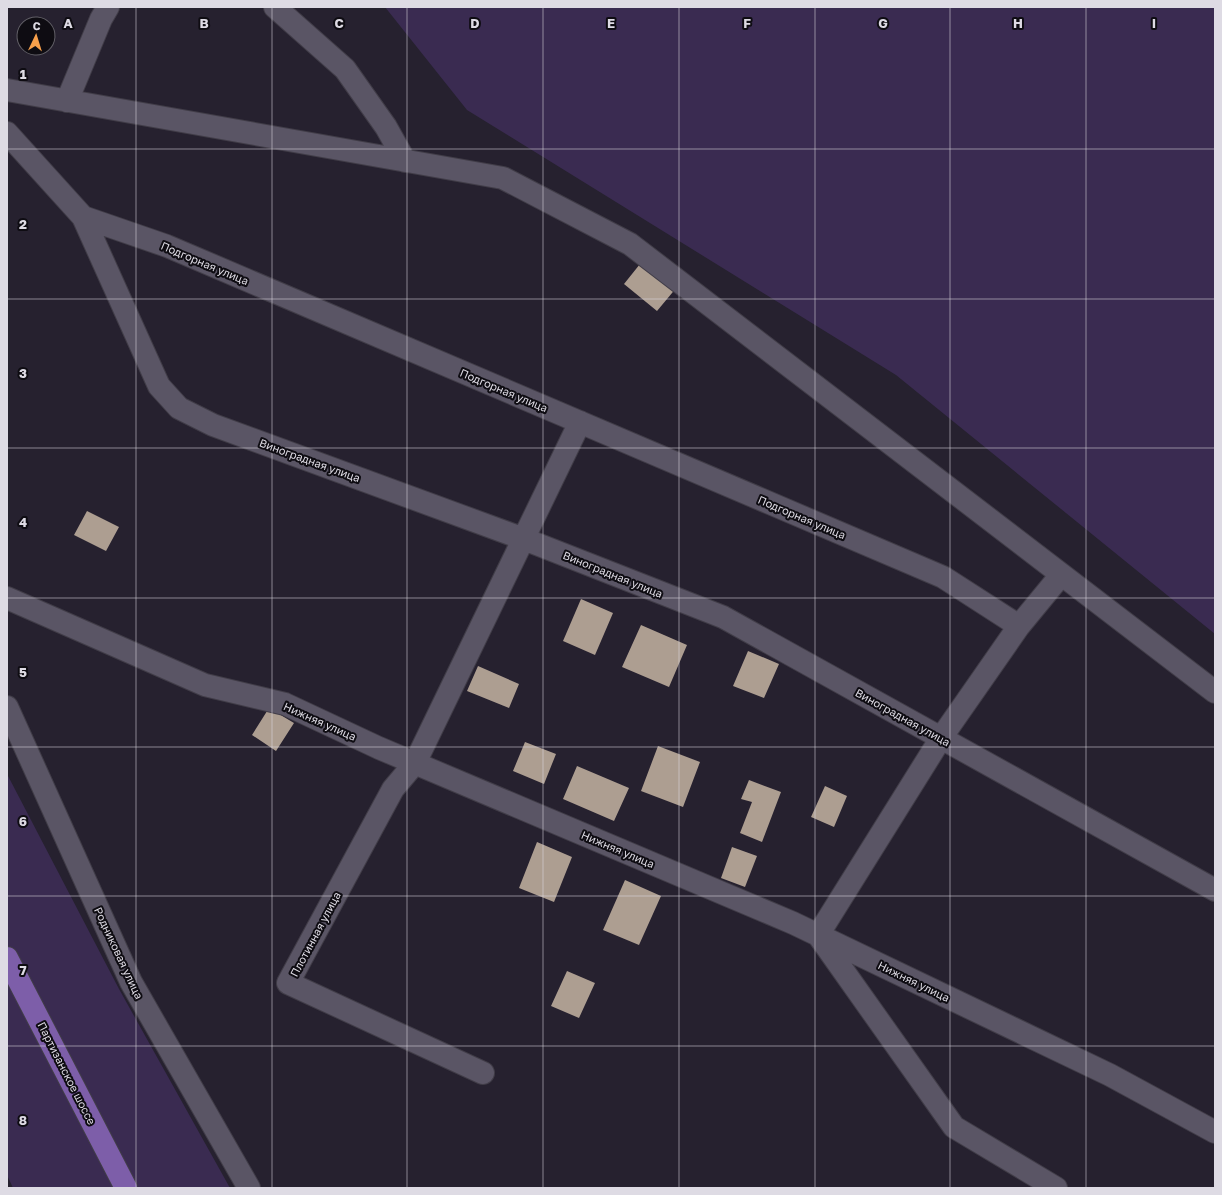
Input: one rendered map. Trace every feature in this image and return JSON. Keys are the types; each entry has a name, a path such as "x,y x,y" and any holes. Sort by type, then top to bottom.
{"main road":[{"name":"Партизанское шоссе","path":"7,958 126,1188"}],"street":[{"path":"67,101 101,19 108,7"},
{"path":"275,7 345,69 386,127 405,161"},
{"path":"7,90 503,178 630,244 1215,692"},
{"name":"Подгорная улица","path":"7,133 83,217 167,246 943,577 1019,626"},
{"name":"Виноградная улица","path":"83,217 159,386 179,408 213,425 524,539 723,617 1215,890"},
{"path":"415,763 580,422"},
{"path":"1056,1188 954,1127 818,935 941,738 1019,626 1061,575"},
{"name":"Нижняя улица","path":"7,598 205,685 285,704 379,748 793,923 1110,1075 1215,1132"},
{"name":"Родниковая улица","path":"7,707 131,982 249,1188"},
{"name":"Плотинная улица","path":"415,763 393,789 288,983 483,1073"}],"shaded area":[{"path":"385,7 1215,7 1215,634 896,375 467,110"},
{"path":"7,774 119,989 230,1188 13,1188 7,1175"}],"building":[{"path":"644,259 677,287 657,311 624,284"},
{"path":"87,511 119,527 106,551 74,535"},
{"path":"581,599 613,613 595,655 563,641"},
{"path":"641,625 687,645 669,687 622,667"},
{"path":"748,651 779,664 764,698 733,686"},
{"path":"478,666 519,684 509,708 467,691"},
{"path":"269,708 294,723 276,751 252,735"},
{"path":"525,742 556,754 544,784 513,771"},
{"path":"658,746 700,762 683,807 641,791"},
{"path":"577,766 629,788 614,821 563,799"},
{"path":"749,780 781,792 762,842 740,833 752,802 741,799"},
{"path":"825,786 847,796 834,827 811,817"},
{"path":"537,842 572,857 554,902 519,888"},
{"path":"732,847 757,856 745,887 721,878"},
{"path":"625,880 661,896 639,945 603,930"},
{"path":"567,971 595,983 579,1018 551,1006"}]}
